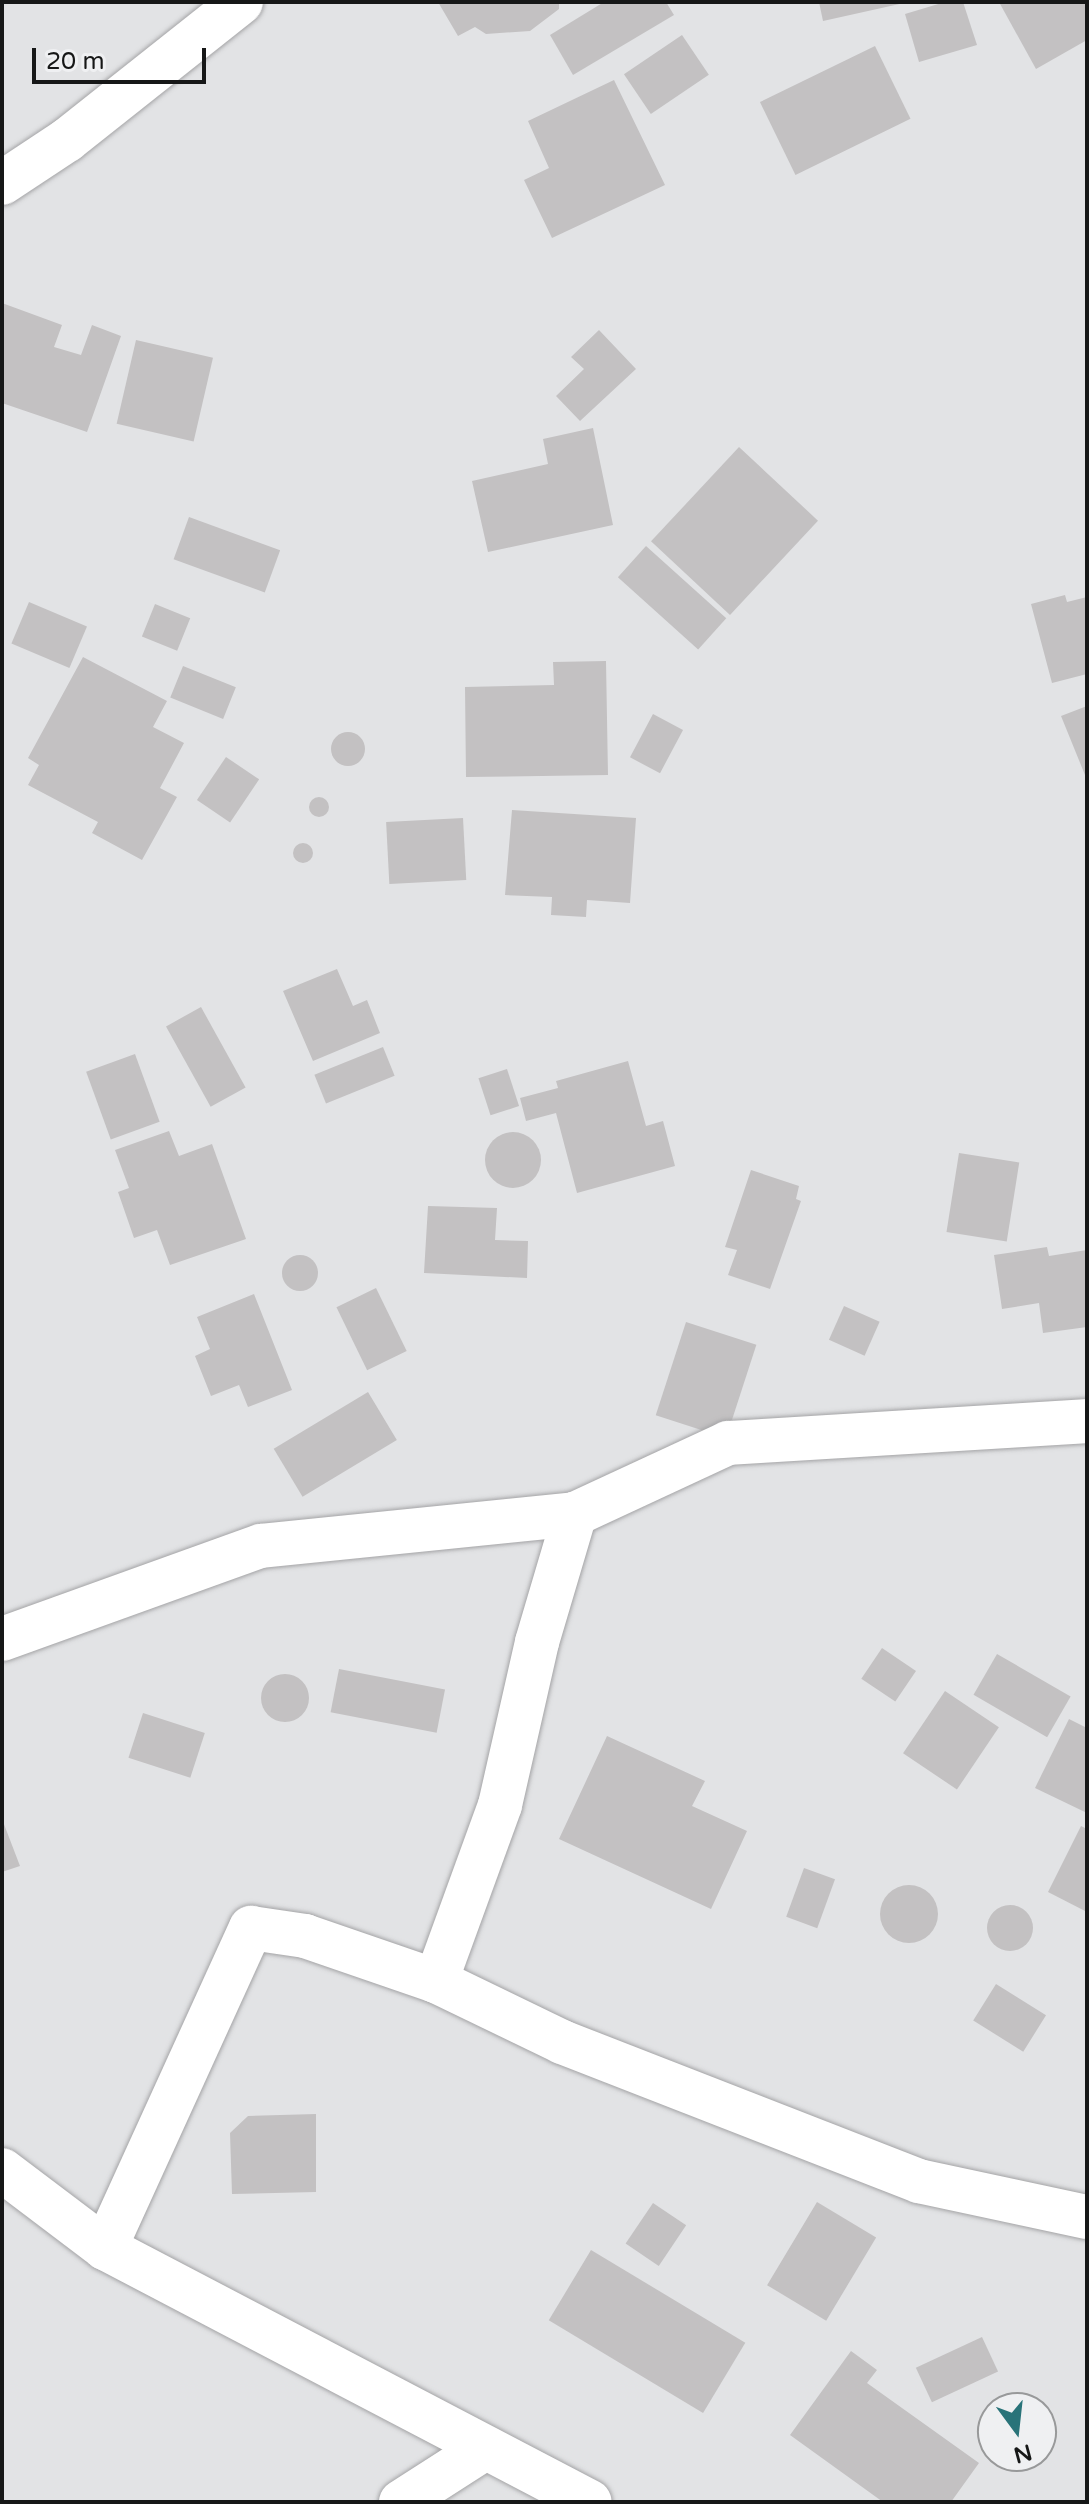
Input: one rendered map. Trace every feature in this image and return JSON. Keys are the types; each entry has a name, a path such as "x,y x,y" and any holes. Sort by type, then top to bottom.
{"street":[{"path":"2,183 67,140 241,2"},
{"path":"2,1639 261,1546 575,1514 728,1443 1087,1421"},
{"path":"436,1981 500,1805 537,1642 575,1514"},
{"path":"105,2248 251,1928 305,1936 436,1981 562,2042 919,2181 1087,2217"},
{"path":"2,2170 105,2248 590,2502"},
{"path":"401,2502 485,2448"}],"building":[{"path":"438,2 559,2 559,9 530,31 486,34 475,27 458,36"},
{"path":"604,2 666,2 674,15 573,75 550,35"},
{"path":"819,2 904,2 904,3 823,21"},
{"path":"945,2 963,2 977,45 919,62 905,14"},
{"path":"999,2 1087,2 1087,40 1036,69"},
{"path":"682,35 709,75 651,114 624,74"},
{"path":"875,46 911,119 795,175 760,102"},
{"path":"614,80 665,185 552,238 524,180 549,168 528,121"},
{"path":"2,303 62,325 54,347 81,355 92,325 121,336 87,432 2,403"},
{"path":"599,330 636,369 580,421 556,396 584,369 571,357"},
{"path":"136,340 213,358 194,442 117,424"},
{"path":"593,428 613,525 488,552 472,481 548,464 543,439"},
{"path":"739,447 818,521 730,615 651,541"},
{"path":"189,517 280,550 265,592 174,559"},
{"path":"646,546 726,618 698,649 618,577"},
{"path":"1065,595 1067,602 1087,597 1087,674 1052,683 1031,604"},
{"path":"29,602 87,627 69,668 11,643"},
{"path":"155,604 190,618 177,651 142,636"},
{"path":"83,657 167,701 153,727 184,743 160,788 177,797 142,860 92,833 98,822 28,785 39,765 28,758"},
{"path":"606,661 608,775 466,777 465,687 554,685 553,662"},
{"path":"183,666 236,687 223,719 170,698"},
{"path":"1087,706 1087,780 1061,716"},
{"path":"653,714 683,730 660,773 630,757"},
{"path":"348,732 360,737 365,749 360,761 348,766 336,761 331,749 336,737"},
{"path":"226,757 259,779 230,822 197,800"},
{"path":"319,797 326,800 329,807 326,814 319,817 312,814 309,807 312,800"},
{"path":"512,810 636,818 630,903 587,900 586,917 551,915 552,897 505,895"},
{"path":"463,818 466,880 389,884 386,822"},
{"path":"303,843 310,846 313,853 310,860 303,863 296,860 293,853 296,846"},
{"path":"337,969 353,1006 367,1000 380,1033 313,1061 283,991"},
{"path":"201,1007 246,1087 211,1107 166,1026"},
{"path":"383,1047 395,1076 326,1103 314,1075"},
{"path":"135,1054 160,1122 111,1139 86,1072"},
{"path":"628,1061 646,1126 663,1121 675,1166 577,1193 556,1113 526,1121 520,1098 558,1088 556,1081"},
{"path":"507,1069 519,1106 491,1115 478,1078"},
{"path":"169,1131 179,1156 212,1144 246,1239 170,1265 157,1230 134,1238 118,1192 129,1188 115,1150"},
{"path":"513,1132 533,1140 541,1160 533,1180 513,1188 493,1180 485,1160 493,1140"},
{"path":"959,1153 1019,1163 1007,1242 946,1232"},
{"path":"751,1170 799,1186 796,1199 801,1201 770,1289 728,1275 737,1250 725,1247"},
{"path":"428,1206 497,1208 495,1240 528,1241 527,1278 424,1273"},
{"path":"1047,1247 1049,1256 1087,1250 1087,1327 1043,1333 1039,1303 1002,1309 994,1255"},
{"path":"300,1255 313,1260 318,1273 313,1286 300,1291 287,1286 282,1273 287,1260"},
{"path":"376,1288 407,1351 367,1370 336,1307"},
{"path":"254,1294 292,1390 248,1407 239,1385 211,1396 195,1356 210,1349 197,1317"},
{"path":"844,1306 880,1322 865,1356 829,1340"},
{"path":"686,1322 756,1345 726,1438 656,1415"},
{"path":"368,1392 397,1440 303,1497 274,1449"},
{"path":"882,1648 916,1671 895,1702 861,1679"},
{"path":"997,1654 1071,1696 1047,1737 974,1695"},
{"path":"339,1669 445,1690 437,1733 331,1712"},
{"path":"285,1674 302,1681 309,1698 302,1715 285,1722 268,1715 261,1698 268,1681"},
{"path":"945,1691 999,1727 957,1790 903,1753"},
{"path":"143,1713 205,1733 190,1778 128,1758"},
{"path":"1069,1719 1087,1728 1087,1813 1035,1788"},
{"path":"607,1736 705,1781 692,1806 747,1831 711,1909 559,1839"},
{"path":"2,1819 20,1866 2,1872"},
{"path":"1081,1826 1087,1829 1087,1912 1048,1892"},
{"path":"804,1868 835,1879 817,1928 786,1917"},
{"path":"909,1885 929,1894 938,1914 929,1934 909,1943 889,1934 880,1914 889,1894"},
{"path":"1010,1905 1026,1912 1033,1928 1026,1944 1010,1951 994,1944 987,1928 994,1912"},
{"path":"996,1984 1046,2015 1023,2052 973,2020"},
{"path":"316,2114 316,2192 232,2194 230,2133 248,2116"},
{"path":"817,2202 876,2238 826,2321 767,2285"},
{"path":"653,2203 686,2225 659,2266 626,2244"},
{"path":"591,2250 745,2343 703,2413 549,2320"},
{"path":"982,2337 998,2371 932,2402 916,2368"},
{"path":"851,2351 877,2370 867,2383 977,2462 977,2466 951,2502 883,2502 790,2435"}]}
